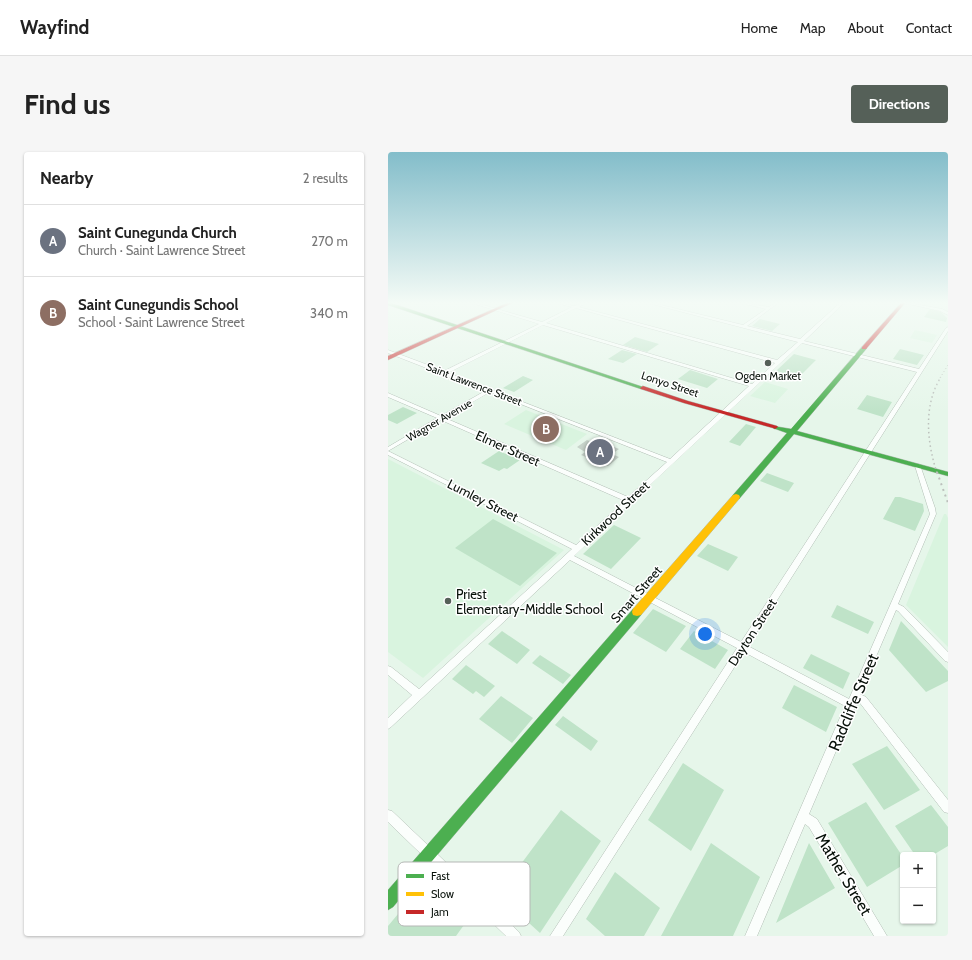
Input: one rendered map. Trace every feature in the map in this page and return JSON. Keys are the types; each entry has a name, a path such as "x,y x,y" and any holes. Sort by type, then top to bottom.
{"street":[{"path":"391,355 427,340"},
{"name":"Lonyo Street","path":"496,340 686,402 791,434 948,474"},
{"path":"444,373 509,340"},
{"path":"597,340 752,386"},
{"path":"697,340 778,362"},
{"path":"796,340 920,371"},
{"name":"Smart Street","path":"424,862 872,340"},
{"name":"Dayton Street","path":"556,936 940,340"},
{"name":"Kirkwood Street","path":"388,724 801,341"},
{"name":"Saint Lawrence Street","path":"391,355 490,390 671,460"},
{"name":"Wagner Avenue","path":"388,449 490,390"},
{"name":"Elmer Street","path":"388,395 629,500"},
{"name":"Lumley Street","path":"388,453 577,549"},
{"name":"Radcliffe Street","path":"751,936 854,701 933,514 918,466"},
{"path":"569,556 742,647 854,701 864,700 948,808"},
{"path":"894,606 901,609 948,658"},
{"path":"388,670 419,695"},
{"path":"388,814 437,862"},
{"name":"Mather Street","path":"803,816 813,823 881,936"},
{"name":"Smart Street","path":"388,902 398,891"},
{"path":"505,926 515,936"}],"shaded area":[{"path":"631,340 644,340 659,344 647,352 623,345"},
{"path":"917,340 934,340 932,343"},
{"path":"900,349 924,355 917,365 893,359"},
{"path":"622,350 637,354 623,363 608,359"},
{"path":"794,354 816,360 799,377 776,371"},
{"path":"690,370 718,379 707,388 678,379"},
{"path":"523,376 533,380 514,392 503,388"},
{"path":"765,382 788,389 775,403 750,396"},
{"path":"867,395 892,402 883,417 857,409"},
{"path":"403,407 417,413 397,424 388,420 388,415"},
{"path":"526,410 587,434 566,450 504,424"},
{"path":"746,424 756,427 740,446 729,442"},
{"path":"499,451 520,460 507,469 504,468 499,471 481,463"},
{"name":"Priest Elementary‑Middle School","path":"388,459 564,550 423,678 388,652"},
{"path":"767,473 794,483 788,492 760,481"},
{"path":"895,497 900,497 923,504 924,511 915,531 883,519"},
{"path":"944,514 946,514 948,518 948,647 906,605"},
{"path":"493,519 557,553 520,586 455,548"},
{"path":"614,525 641,538 611,569 583,554"},
{"path":"708,544 738,557 728,571 697,556"},
{"path":"837,605 874,622 868,634 831,617"},
{"path":"653,609 686,626 666,652 633,633"},
{"path":"901,621 948,671 948,681 926,692 889,650"},
{"path":"502,631 530,650 517,664 488,644"},
{"path":"694,631 728,650 715,669 680,649"},
{"path":"811,654 850,673 843,689 803,668"},
{"path":"540,655 571,675 563,684 532,663"},
{"path":"466,665 495,686 484,697 476,691 473,694 452,679"},
{"path":"794,685 837,707 826,732 782,708"},
{"path":"501,696 533,718 512,743 479,719"},
{"path":"563,716 598,741 591,751 555,725"},
{"path":"887,746 920,790 884,810 852,764"},
{"path":"683,763 724,790 691,851 648,820"},
{"path":"866,802 900,853 900,867 867,887 828,823"},
{"path":"931,805 948,827 948,846 936,853 913,852 895,826"},
{"path":"561,810 601,841 540,933 530,924 530,862 522,862"},
{"path":"711,843 760,877 733,936 661,936"},
{"path":"809,843 835,888 776,923"},
{"path":"615,872 660,908 644,936 605,936 586,919"},
{"path":"398,914 398,926 463,926 456,936 388,936 388,926"}],"building":[{"path":"587,440 606,447 609,445 619,449 612,454 619,457 608,466 581,455 585,452 577,447"}],"railway":[{"path":"940,378 948,365"},
{"path":"937,473 931,449 928,424 931,400 941,377"},
{"path":"937,472 948,503"}],"traffic: fast":[{"path":"498,340 643,388"},
{"path":"736,497 864,348"},
{"path":"775,427 948,474"},
{"path":"422,862 637,612"},
{"path":"388,902 398,890"}],"traffic: slow":[{"path":"637,612 736,497"}],"traffic: jam":[{"path":"388,358 429,340"},
{"path":"864,348 871,340"},
{"path":"643,388 686,402 775,427"}],"place":[{"name":"Ogden Market","path":"768,363"},
{"name":"Saint Cunegundis School","path":"546,429"},
{"name":"Saint Cunegunda Church","path":"600,452"},
{"name":"Priest Elementary‑Middle School","path":"448,601"}]}
